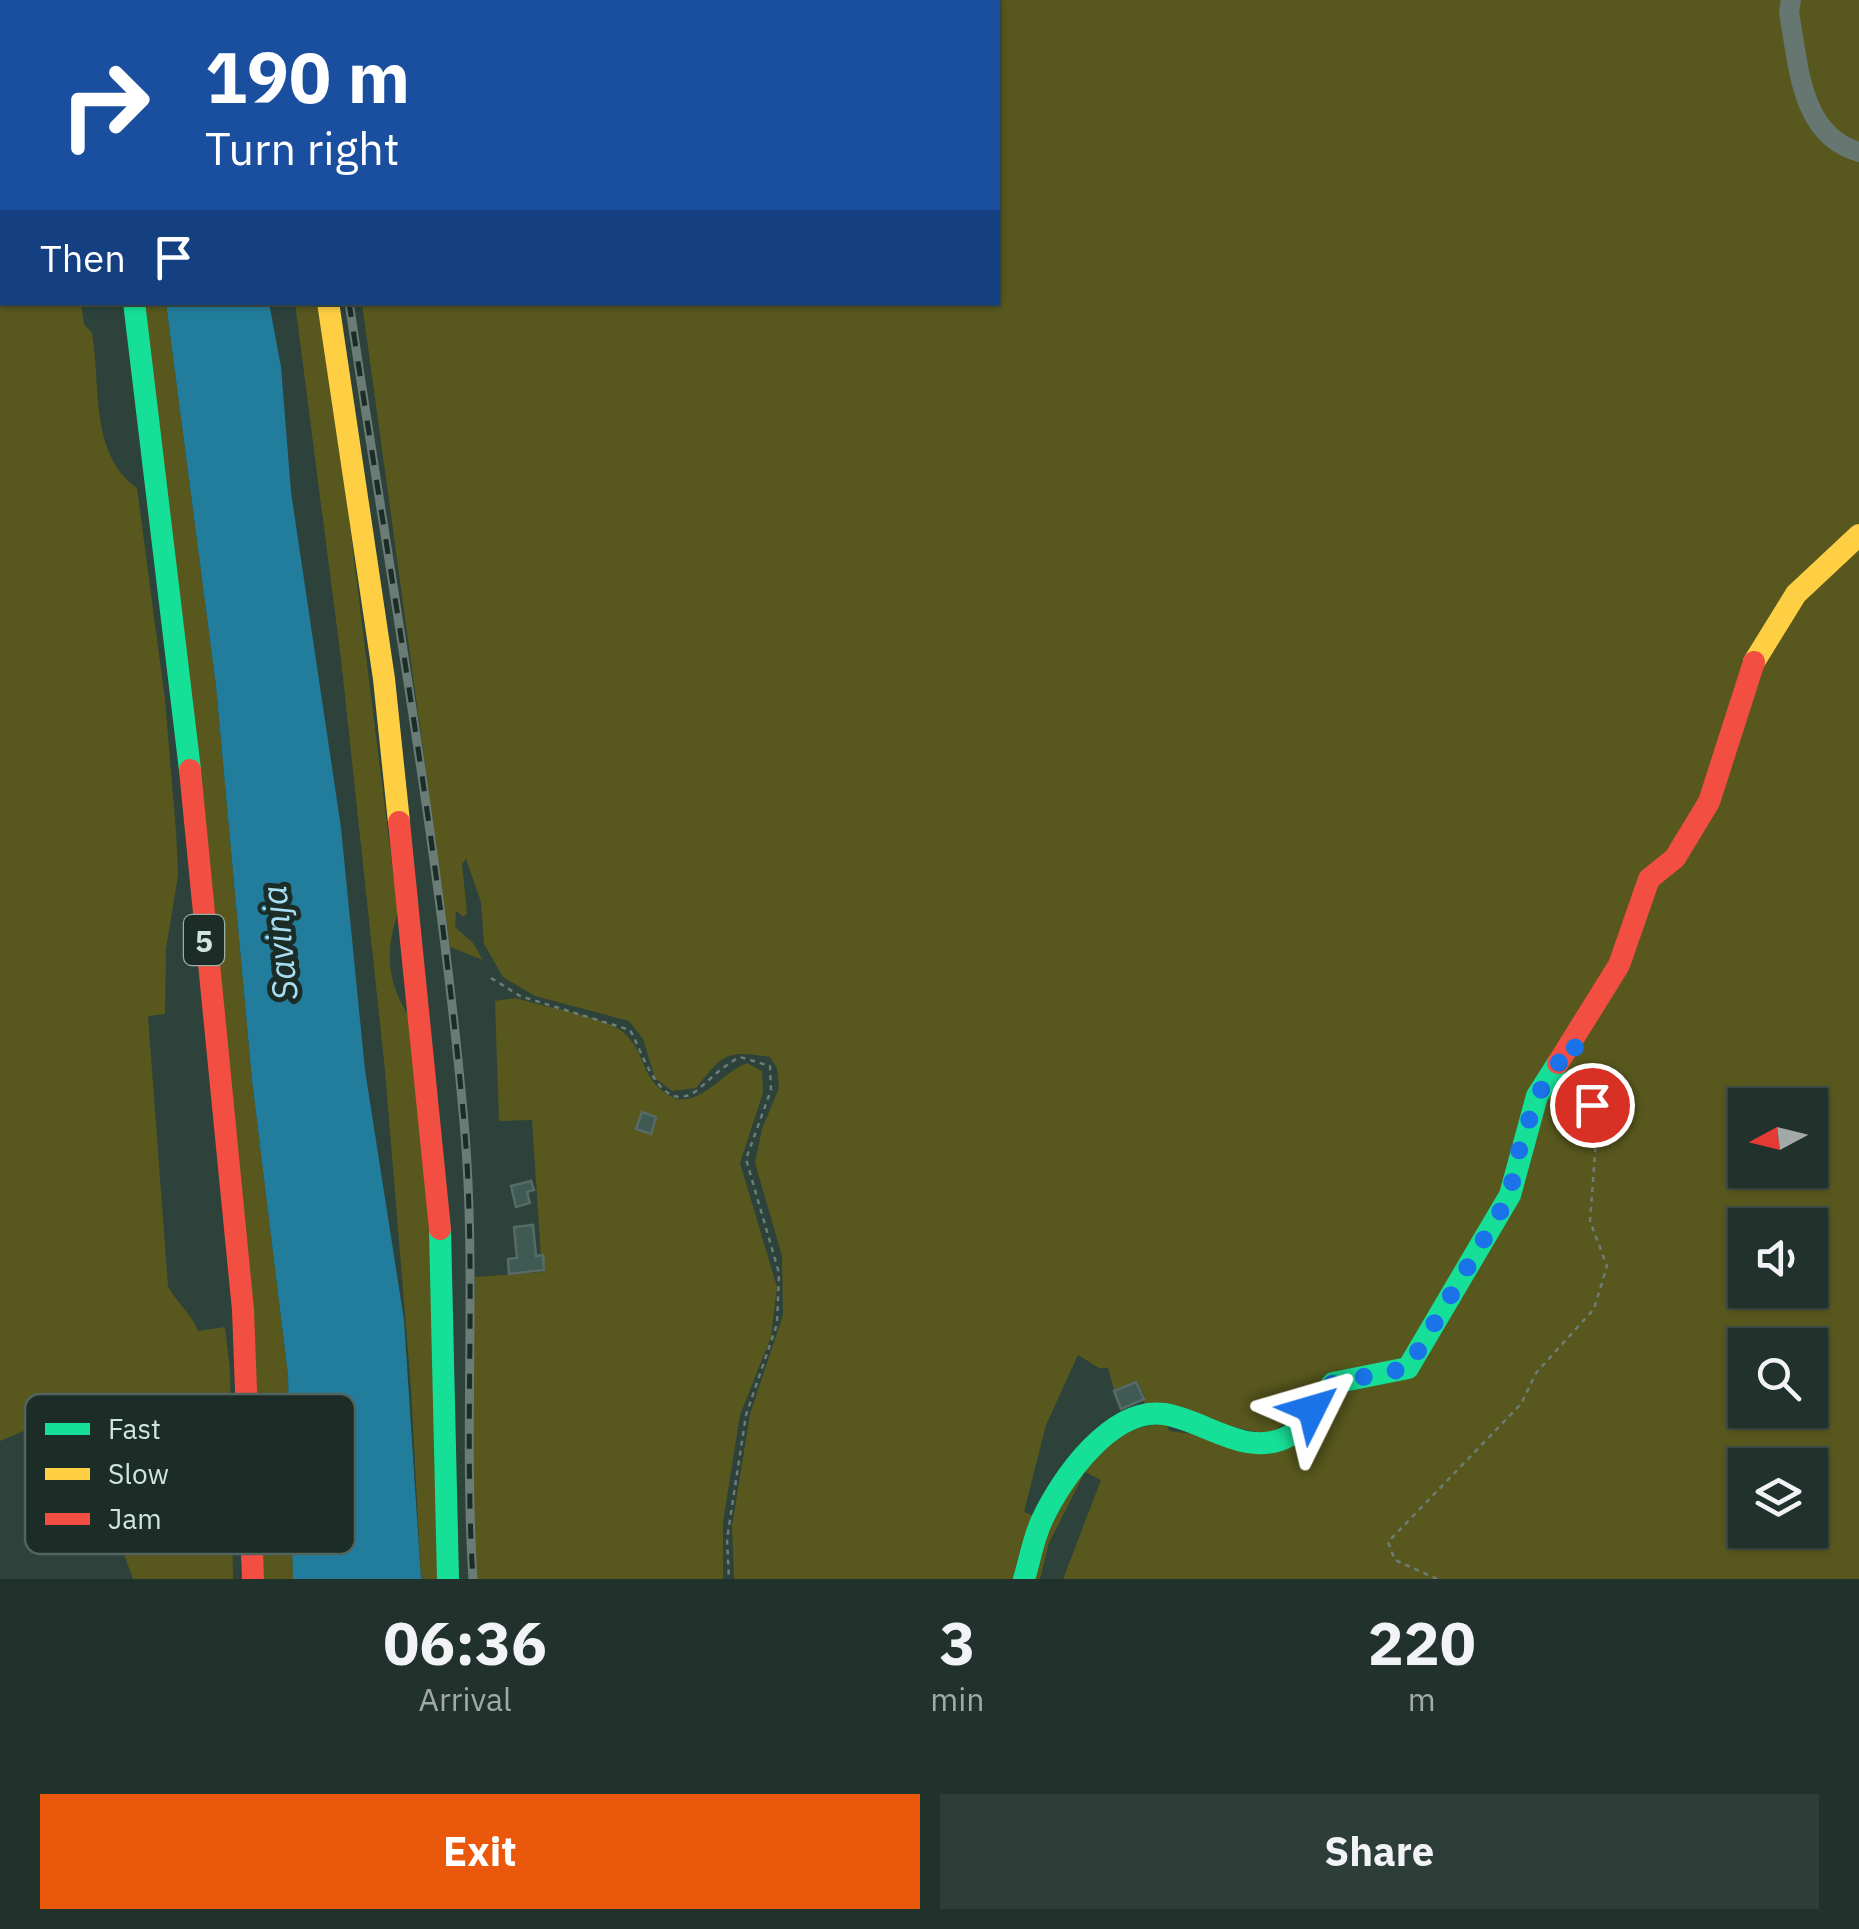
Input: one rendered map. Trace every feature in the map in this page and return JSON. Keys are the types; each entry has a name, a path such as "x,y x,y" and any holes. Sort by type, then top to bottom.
{"street":[{"path":"1791,0 1789,13 1811,116 1837,146 1859,152"},
{"name":"5","path":"134,305 180,675 243,1310 246,1394"},
{"path":"328,305 384,678 424,1051 440,1232 448,1579"},
{"path":"1024,1579 1043,1520 1074,1472 1120,1422 1160,1413 1236,1439 1265,1444 1291,1435 1333,1383 1408,1368 1510,1195 1516,1160 1537,1096 1619,965 1649,878 1673,864 1706,805 1762,643 1798,591 1823,566 1848,552 1859,535"},
{"name":"5","path":"252,1554 253,1579"}],"path":[{"path":"490,978 520,996 630,1030 651,1076 662,1088 680,1096 692,1094 722,1066 740,1056 770,1066 770,1090 746,1159 779,1273 777,1324 746,1415 727,1538 729,1579"},
{"path":"1437,1579 1396,1560 1388,1542 1521,1404 1536,1373 1594,1308 1606,1266 1590,1221 1596,1140 1592,1105 1573,1041"}],"shaded area":[{"path":"1000,0 1859,0 1859,1579 1063,1579 1101,1480 1085,1472 1049,1543 1040,1579 1027,1579 1042,1530 1108,1435 1166,1422 1169,1431 1258,1442 1304,1413 1419,1359 1295,1415 1269,1435 1143,1406 1145,1397 1137,1381 1114,1390 1108,1368 1099,1368 1078,1355 1046,1425 1024,1512 1041,1519 1022,1579 734,1579 732,1526 750,1414 783,1315 782,1256 755,1163 762,1129 779,1088 777,1068 770,1057 735,1055 720,1061 696,1088 672,1091 655,1078 643,1039 629,1021 535,996 503,977 484,944 481,902 466,859 462,864 467,913 464,917 456,911 455,927 473,943 483,960 450,947 362,305 1000,305"},
{"path":"0,305 81,305 84,324 92,333 104,437 122,474 137,488 165,700 178,875 166,949 165,1014 148,1016 168,1286 198,1331 225,1327 230,1394 25,1394 25,1430 0,1441"},
{"path":"144,305 166,305 216,686 252,1080 288,1375 288,1394 245,1394"},
{"path":"295,305 322,305 398,912 390,963 399,999 411,1014 425,1133 443,1579 421,1579 411,1388 385,1070 341,659"},
{"path":"516,998 588,1017 623,1032 655,1084 676,1099 704,1092 747,1063 762,1071 763,1093 740,1163 777,1287 771,1337 740,1415 723,1522 723,1579 477,1579 470,1469 475,1277 542,1272 532,1120 499,1121 495,1001"},
{"path":"124,1554 233,1554 233,1579 133,1579"},
{"path":"260,1554 292,1554 293,1579 262,1579"}],"water":[{"name":"Savinja","path":"166,305 269,305 281,367 291,492 341,828 365,1070 404,1320 421,1579 293,1579 292,1554 355,1554 355,1394 288,1394 252,1080 216,686"}],"building":[{"path":"642,1112 656,1117 651,1134 636,1129"},
{"path":"531,1181 534,1190 527,1192 530,1203 516,1207 511,1186"},
{"path":"533,1225 536,1256 543,1255 544,1270 509,1274 508,1259 517,1258 514,1227"},
{"path":"1136,1382 1144,1399 1121,1409 1114,1391"}],"railway":[{"path":"349,305 426,807 463,1111 469,1228 473,1579"}],"traffic: fast":[{"path":"134,305 190,770"},
{"path":"1024,1579 1039,1527 1062,1485 1090,1449 1125,1422 1144,1415 1164,1414 1241,1441 1273,1442 1302,1426 1333,1383 1408,1368 1510,1195 1537,1096 1558,1063"},
{"path":"440,1229 448,1579"}],"traffic: slow":[{"path":"328,305 384,679 399,822"},
{"path":"1754,662 1796,594 1859,535"}],"traffic: jam":[{"path":"1558,1063 1619,965 1649,879 1675,858 1709,802 1754,662"},
{"path":"190,770 243,1310 246,1394"},
{"path":"399,822 440,1229"},
{"path":"252,1554 253,1579"}],"route":[{"path":"1312,1409 1333,1383 1408,1368 1510,1195 1516,1160 1537,1096 1573,1041 1592,1105"}]}
